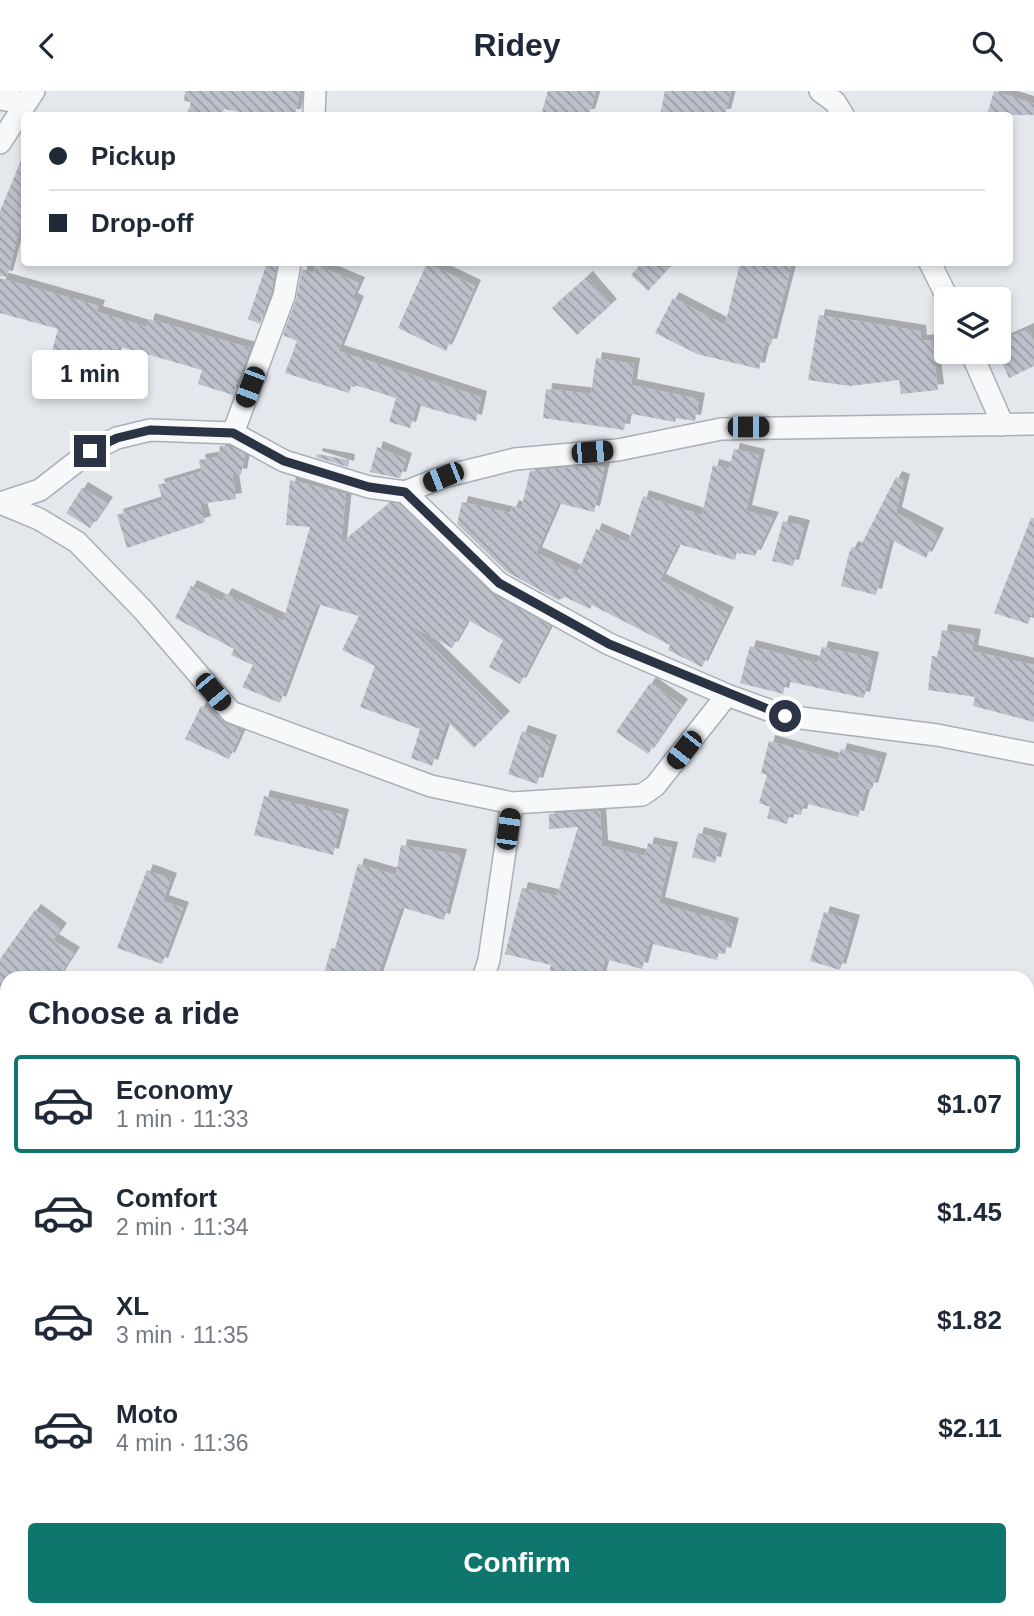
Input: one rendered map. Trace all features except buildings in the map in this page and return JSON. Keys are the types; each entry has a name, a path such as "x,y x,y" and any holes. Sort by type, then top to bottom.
{"street":[{"path":"314,91 314,112"},
{"path":"825,92 841,112"},
{"path":"0,99 33,94"},
{"path":"0,143 33,94"},
{"path":"233,433 284,296 289,266"},
{"path":"932,266 942,287"},
{"path":"976,364 1003,425"},
{"path":"0,503 40,490 90,451 117,438 161,430 233,433 284,461 369,487 405,492 443,477 515,459 618,450 722,429 1034,424"},
{"path":"405,492 499,583 609,644 727,695 785,716 937,735 1034,754"},
{"path":"0,503 0,512"},
{"path":"0,503 38,519 77,542 143,610 231,712 431,786 512,803 642,795 655,786 727,695"},
{"path":"485,971 512,803"}],"route":[{"path":"90,451 117,438 150,430 184,429 233,433 284,461 369,487 405,492 499,583 609,644 727,695 785,716"}]}
